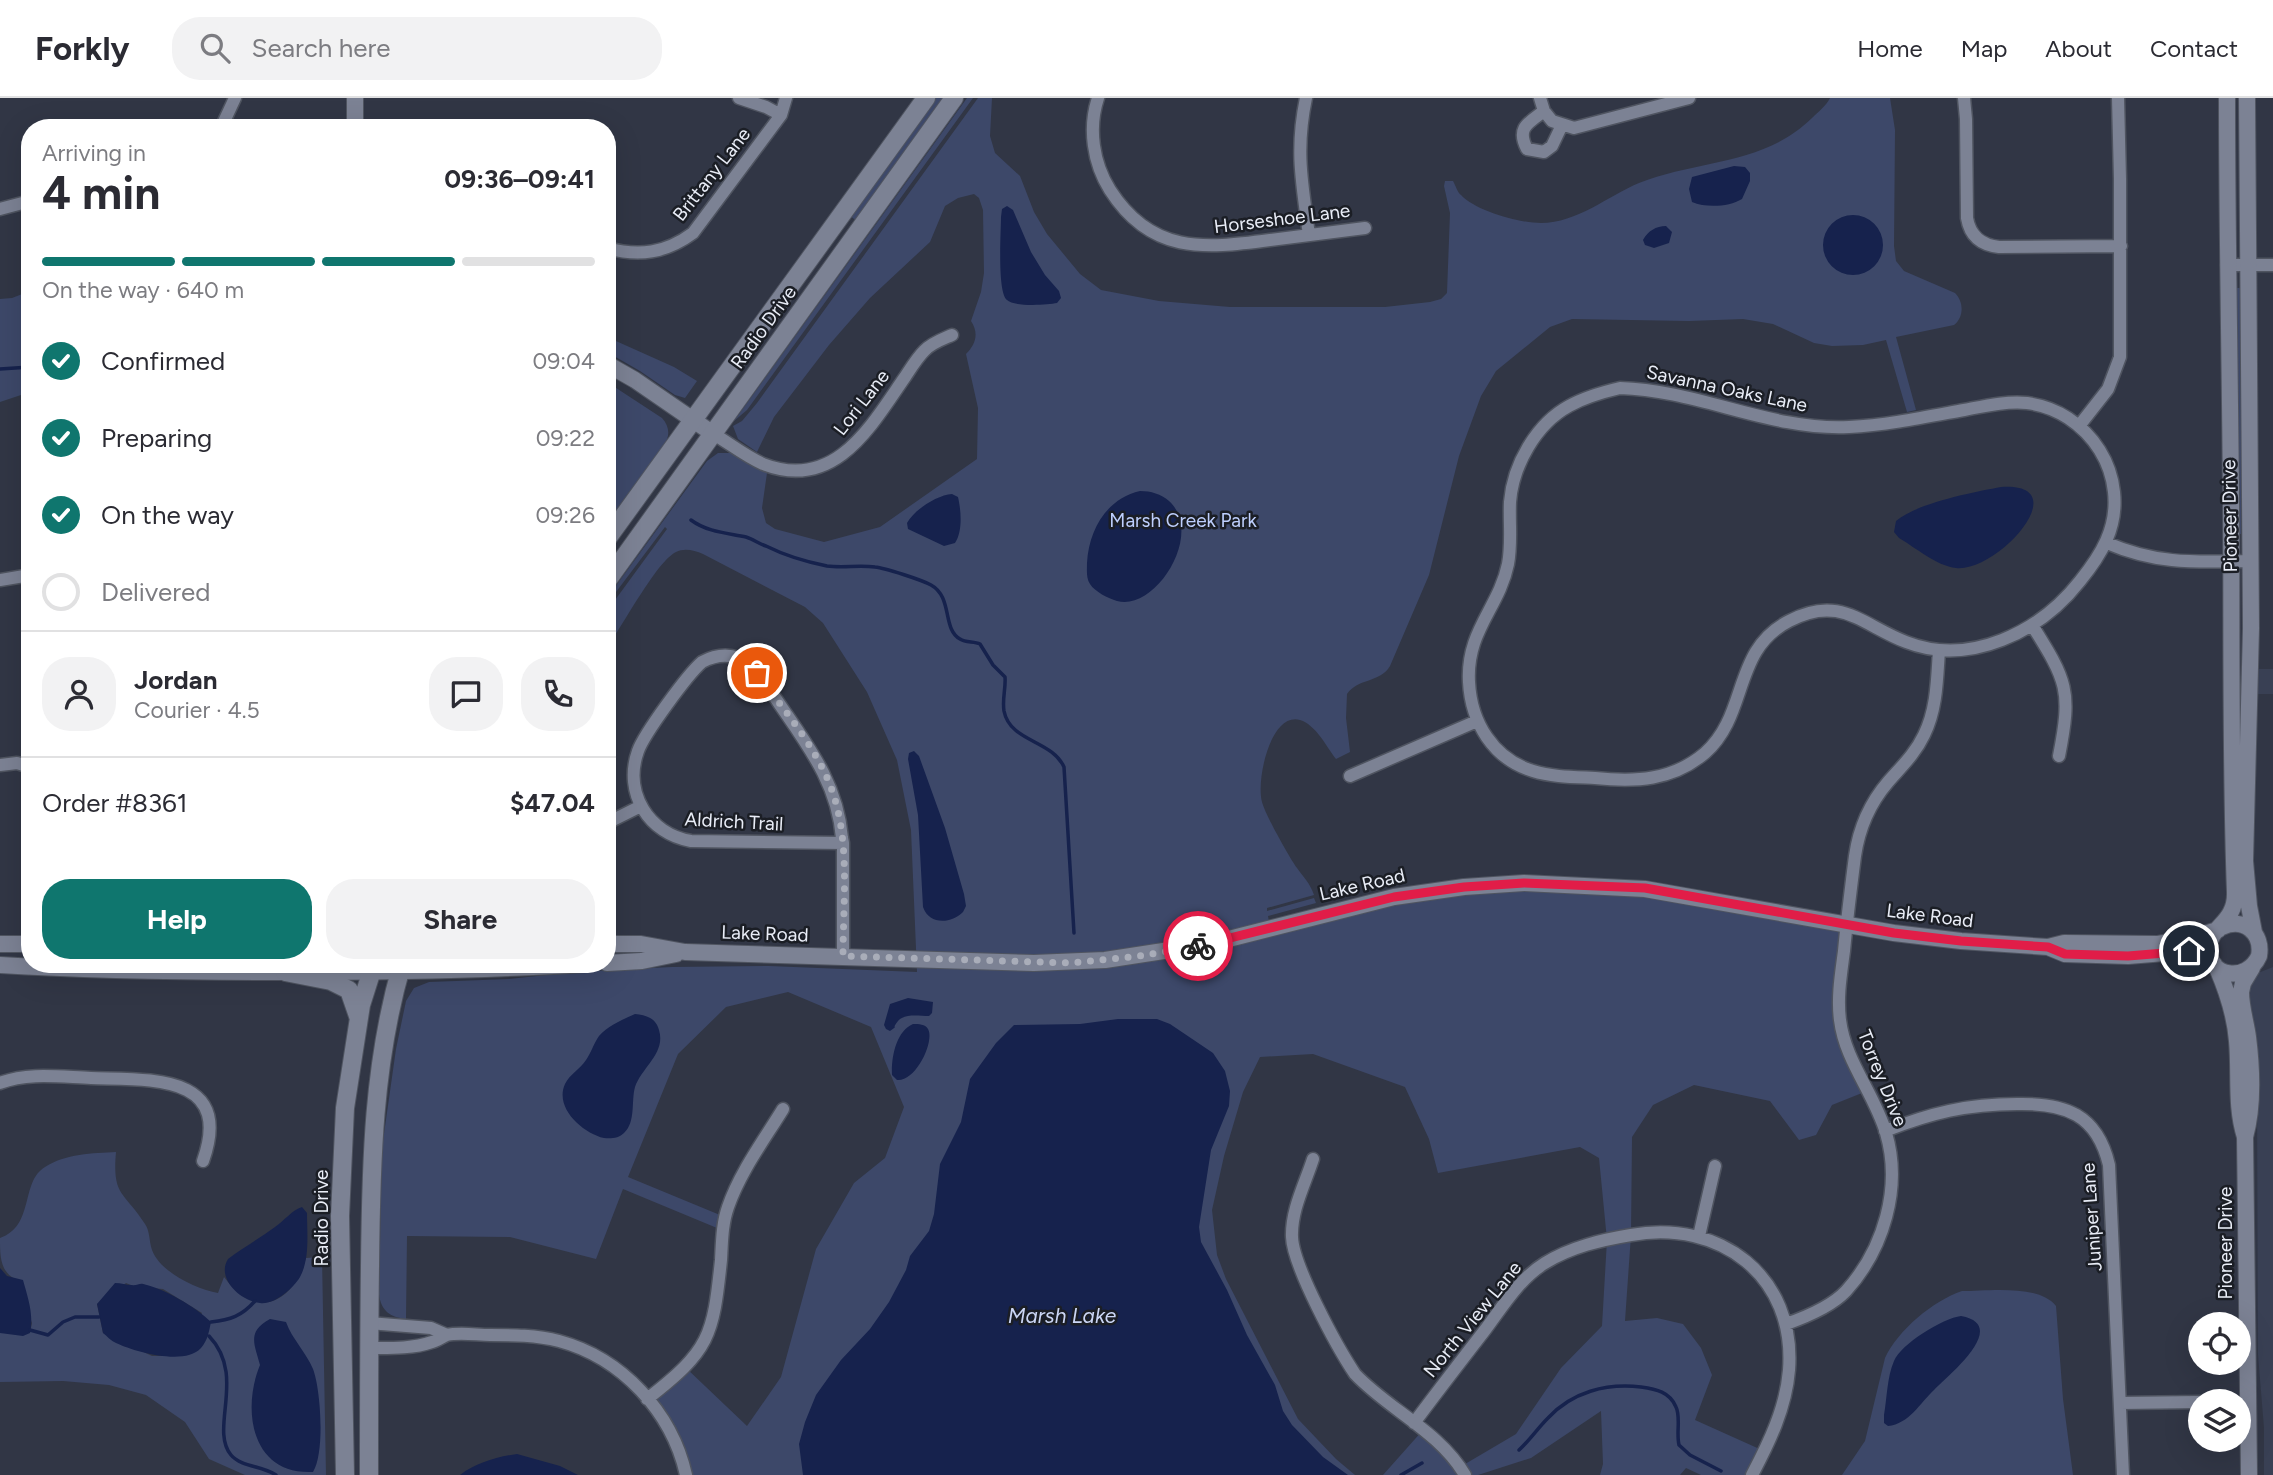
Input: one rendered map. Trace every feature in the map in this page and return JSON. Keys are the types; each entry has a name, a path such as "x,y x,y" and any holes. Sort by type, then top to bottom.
{"main road":[{"name":"Radio Drive","path":"616,527 926,98"},
{"name":"Radio Drive","path":"616,568 954,98"},
{"path":"290,973 331,981 349,990 359,1019"},
{"name":"Radio Drive","path":"345,1475 340,1216 345,1108 359,1019 371,973"},
{"path":"369,1475 368,1348 373,1132 381,1062 400,973"}],"street":[{"path":"225,119 234,98"},
{"path":"355,98 355,119"},
{"path":"739,98 780,115"},
{"name":"Brittany Lane","path":"616,249 642,253 657,251 683,241 702,223 780,115 786,98"},
{"name":"Horseshoe Lane","path":"1098,98 1093,117 1096,161 1118,204 1150,231 1172,241 1211,247 1365,228"},
{"path":"1306,98 1298,155 1309,235"},
{"path":"1540,98 1544,111 1552,121 1574,128 1689,98"},
{"path":"1964,98 1967,218 1970,229 1978,240 1999,247 2120,246"},
{"path":"2079,426 2105,394 2118,365 2121,337 2118,98"},
{"name":"Pioneer Drive","path":"2220,928 2234,909 2235,899 2231,826 2227,98"},
{"name":"Pioneer Drive","path":"2248,98 2251,561 2245,861 2249,908 2262,938"},
{"path":"1544,111 1527,124 1522,132 1527,149 1544,152 1552,146 1562,125"},
{"path":"0,208 21,203"},
{"path":"2227,265 2273,265"},
{"name":"Lori Lane","path":"712,433 750,457 776,468 805,469 829,462 845,453 859,440 924,351 952,335"},
{"path":"616,369 712,433"},
{"name":"Savanna Oaks Lane","path":"1620,388 1651,388 1792,423 1830,427 1878,425 2012,402 2052,409 2079,426 2101,453 2112,479 2115,510 2107,543 2069,594 2032,625 1984,646 1939,650 1903,641 1850,614 1820,611 1793,618 1767,636 1756,648 1746,668 1733,713 1713,745 1689,765 1670,774 1639,781 1547,774 1528,770 1499,751 1488,740 1477,721 1469,683 1469,665 1482,621 1504,582 1509,559 1510,500 1516,472 1531,443 1548,423 1566,407 1592,395 1620,388"},
{"path":"2107,543 2159,560 2251,561"},
{"path":"0,580 21,576"},
{"path":"2032,625 2058,668 2066,690 2067,712 2059,755"},
{"name":"Torrey Drive","path":"1786,1324 1809,1316 1845,1292 1871,1256 1882,1229 1892,1189 1891,1154 1885,1131 1847,1051 1840,1021 1839,996 1854,856 1861,828 1878,795 1912,755 1927,729 1935,701 1939,650"},
{"path":"616,818 641,806 635,789 637,755 644,740 698,666 713,657 730,655 744,660 755,670 818,760 835,798 843,843 843,956"},
{"path":"1350,776 1477,721"},
{"path":"0,765 21,764"},
{"name":"Aldrich Trail","path":"641,806 660,829 684,840 843,843"},
{"name":"Lake Road","path":"616,944 641,944 685,952 1034,963 1116,959 1209,944 1394,897 1464,887 1524,883 1645,888 1846,925 1961,941 2048,947 2064,943 2168,943 2220,928"},
{"path":"2253,967 2262,938 2242,924 2220,928 2210,944 2210,954 2216,966 2229,974 2235,974 2273,962"},
{"path":"0,944 21,944"},
{"name":"Lake Road","path":"2048,947 2065,954 2112,956 2186,951 2198,954 2216,966"},
{"name":"Lake Road","path":"616,962 642,961 685,952"},
{"path":"0,965 21,966"},
{"name":"Pioneer Drive","path":"2216,966 2236,1026 2239,1117 2245,1137"},
{"name":"Pioneer Drive","path":"2243,1389 2245,1137 2251,1117 2250,1065 2241,992 2253,967"},
{"path":"0,1083 36,1077 158,1080 181,1086 192,1093 209,1115 211,1134 203,1161"},
{"name":"Juniper Lane","path":"1885,1131 1944,1110 1991,1104 2053,1105 2072,1112 2092,1127 2102,1142 2109,1165 2123,1475"},
{"path":"647,1399 692,1361 707,1338 716,1312 724,1223 728,1208 736,1188 783,1109"},
{"path":"1313,1159 1293,1223 1292,1238 1298,1265 1355,1374 1445,1449 1465,1475"},
{"path":"1699,1236 1715,1166"},
{"name":"North View Lane","path":"1414,1423 1520,1284 1546,1263 1580,1247 1638,1234 1666,1232 1699,1236 1735,1251 1751,1264 1778,1303 1786,1324 1789,1371 1783,1400 1766,1448 1752,1475"},
{"path":"369,1323 431,1328 447,1335 519,1335 561,1342 603,1361 636,1385 647,1399 672,1435 682,1457 685,1475"},
{"path":"368,1348 415,1346 447,1335"},
{"path":"2120,1403 2188,1402"},
{"name":"Pioneer Drive","path":"2247,1452 2249,1475"}],"shaded area":[{"path":"2255,669 2273,669 2273,694 2255,694"},
{"path":"2273,967 2273,1475 2264,1475 2264,1428 2258,1355 2257,1085 2246,990 2258,973"}],"green space":[{"path":"935,98 945,98 857,221 850,216"},
{"path":"967,98 973,98 747,410 734,421"},
{"name":"Marsh Creek Park","path":"978,98 992,98 990,136 995,153 1020,176 1034,212 1047,234 1080,274 1101,290 1159,301 1230,307 1385,307 1430,302 1441,299 1447,293 1450,213 1445,181 1453,181 1461,195 1487,211 1521,221 1554,222 1580,214 1639,183 1773,145 1793,134 1830,98 1890,98 1895,130 1896,261 1904,271 1955,293 1961,305 1960,318 1954,325 1896,337 1916,410 1907,412 1886,340 1863,345 1832,346 1814,343 1773,324 1743,319 1572,319 1550,327 1496,371 1481,396 1459,456 1429,575 1390,666 1381,675 1357,685 1347,694 1346,718 1350,752 1336,759 1311,726 1300,720 1290,720 1281,726 1273,737 1261,779 1262,802 1268,816 1314,895 1267,908 1267,911 1314,898 1316,903 1268,916 1270,928 1394,897 1569,884 1846,925 1840,1021 1867,1091 1832,1105 1816,1135 1799,1140 1770,1101 1694,1085 1653,1105 1632,1137 1631,1235 1625,1321 1657,1318 1683,1324 1701,1348 1712,1375 1695,1420 1764,1451 1752,1475 1701,1475 1686,1468 1680,1475 1600,1475 1603,1464 1601,1411 1531,1458 1478,1475 1383,1475 1423,1430 1460,1467 1516,1434 1561,1368 1602,1326 1607,1240 1599,1158 1580,1147 1438,1173 1429,1139 1405,1087 1313,1054 1260,1057 1243,1092 1224,1156 1212,1210 1217,1255 1226,1279 1298,1419 1355,1475 686,1475 647,1399 685,1367 747,1426 781,1377 816,1249 854,1183 885,1158 904,1107 871,1027 788,992 726,1007 678,1054 628,1177 720,1215 717,1228 623,1189 596,1259 510,1237 407,1236 406,1319 395,1317 384,1309 379,1294 382,1148 396,1049 406,1001 414,988 429,982 509,979 565,973 616,973 616,970 672,967 769,966 917,972 911,830 897,760 867,692 823,623 805,607 703,554 682,550 668,558 659,568 616,633 616,599 667,529 665,527 616,592 616,586 707,461 718,453 731,453 767,473 762,508 766,523 775,529 824,542 880,527 977,459 978,408 966,354 975,338 971,321 984,273 983,210 979,198 974,194 958,198 945,206 930,242 870,298 829,345 774,417 757,452 738,439 733,426 742,421"},
{"path":"2235,288 2242,288 2241,534 2235,534"},
{"path":"21,294 21,395 0,402 0,299"},
{"path":"616,341 674,367 697,381 685,398 675,395 616,357"},
{"path":"616,388 662,418 668,432 664,446 616,512"},
{"path":"116,1152 116,1178 121,1192 147,1227 156,1258 180,1278 218,1293 224,1277 248,1299 272,1301 292,1287 306,1258 322,1257 326,1475 245,1475 209,1459 185,1422 146,1395 109,1385 63,1381 0,1382 0,1333 30,1333 32,1323 15,1279 4,1267 0,1238 18,1224 32,1183 45,1167 70,1157","holes":["126,1283 133,1286 143,1284 163,1289 202,1313 183,1356 152,1356 103,1333 97,1304"]},
{"path":"1962,1291 2026,1292 2038,1294 2056,1306 2063,1399 2073,1475 1842,1475 1865,1441 1885,1358 1891,1347 1907,1327 1928,1309"}],"water":[{"path":"1734,166 1745,167 1750,173 1750,181 1742,199 1717,206 1692,202 1689,189 1692,177"},
{"path":"1007,206 1013,210 1031,252 1045,275 1059,291 1061,298 1057,303 1016,304 1007,300 1004,295 1000,248 1001,217 1002,209"},
{"path":"1847,215 1859,215 1878,228 1883,245 1881,257 1870,270 1859,275 1847,275 1828,262 1823,251 1823,239 1836,220"},
{"path":"1666,226 1672,232 1669,243 1654,248 1645,245 1643,240 1650,232"},
{"path":"2001,487 2023,489 2033,498 2032,512 2009,543 1991,557 1973,566 1956,568 1941,564 1899,538 1894,532 1896,521 1917,509 1946,499"},
{"path":"1140,491 1163,496 1179,515 1181,532 1178,550 1171,568 1160,583 1146,595 1132,601 1117,601 1098,592 1090,584 1087,574 1088,551 1096,528 1109,509 1128,495"},
{"path":"952,494 958,497 960,514 959,533 955,543 944,546 908,529 907,523 920,508 933,500"},
{"path":"914,751 919,756 945,828 964,894 966,906 963,912 953,919 935,920 923,907 918,815 908,759 909,753"},
{"path":"908,998 933,1002 932,1013 929,1016 904,1017 890,1031 886,1029 884,1025 890,1004"},
{"path":"635,1014 647,1016 656,1023 659,1046 635,1087 628,1128 622,1135 604,1138 588,1131 572,1118 564,1102 565,1084 586,1060 599,1036 611,1026"},
{"name":"Marsh Lake","path":"1118,1019 1157,1019 1170,1024 1213,1053 1225,1071 1230,1091 1229,1106 1211,1150 1199,1227 1201,1242 1275,1385 1283,1411 1292,1425 1323,1457 1348,1475 803,1475 799,1444 816,1395 889,1302 906,1270 910,1256 929,1231 934,1214 940,1164 961,1122 970,1079 996,1043 1014,1025 1080,1024"},
{"path":"913,1024 927,1027 929,1042 917,1068 911,1075 897,1080 892,1075 896,1046 902,1033"},
{"path":"302,1207 307,1213 307,1246 303,1270 297,1282 283,1295 265,1303 245,1298 228,1281 225,1266 228,1259"},
{"path":"0,1268 7,1276 23,1280 31,1320 30,1333 23,1336 0,1333"},
{"path":"115,1283 151,1286 197,1310 211,1322 201,1348 194,1353 172,1357 124,1347 112,1341 103,1333 97,1304"},
{"path":"1961,1316 1975,1321 1980,1329 1972,1351 1914,1412 1902,1421 1888,1426 1884,1423 1887,1388 1898,1354 1923,1333 1944,1321"},
{"path":"270,1319 286,1322 310,1363 316,1379 320,1406 320,1437 317,1463 313,1472 292,1470 276,1463 264,1451 256,1436 252,1400 260,1365 254,1339 262,1324"},
{"path":"517,1454 560,1466 578,1475 460,1475 487,1461"}],"waterway":[{"path":"0,369 21,368"},
{"path":"691,520 710,530 749,538 804,560 827,566 880,568 920,580 938,590 954,634 962,640 980,644 993,665 1005,677 1004,711 1008,721 1022,735 1050,751 1064,767 1074,933"},
{"path":"211,1322 235,1316 255,1301"},
{"path":"30,1330 48,1335 63,1322 75,1317 99,1317"},
{"path":"209,1336 220,1351 225,1368 225,1444 235,1459 276,1475"},
{"path":"1519,1450 1557,1409 1579,1396 1615,1386 1641,1387 1657,1390 1670,1398 1677,1411 1679,1445 1690,1455 1721,1471"},
{"path":"1401,1475 1422,1463"}],"way so far":[{"path":"757,673 815,754 835,798 842,838 843,956 1071,963 1198,946"}],"route":[{"path":"1198,946 1394,897 1464,887 1524,883 1645,888 1894,933 2048,947 2065,954 2128,956 2189,951"}]}
